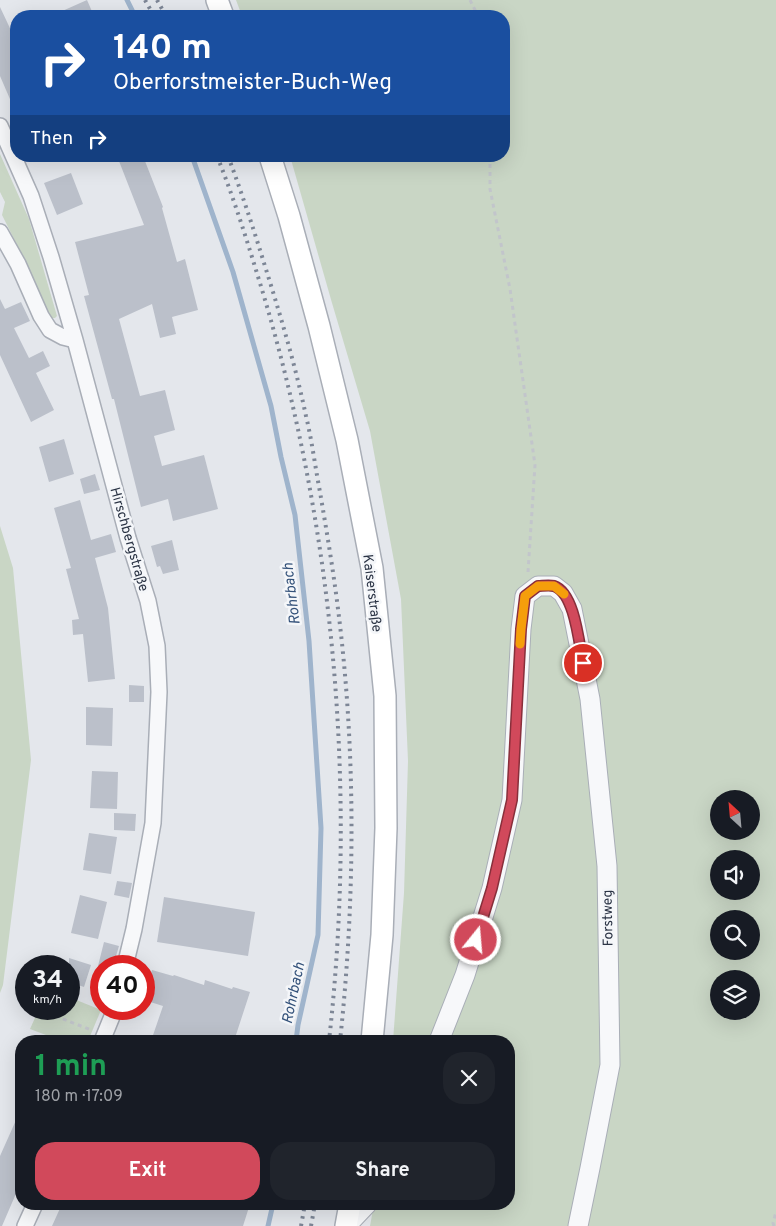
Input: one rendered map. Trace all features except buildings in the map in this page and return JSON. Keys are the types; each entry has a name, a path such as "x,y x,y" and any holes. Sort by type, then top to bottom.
{"main road":[{"name":"Kaiserstraße","path":"272,162 289,216 348,440 372,568 385,696 386,828 382,936 373,1035"},
{"path":"346,1226 349,1210"}],"street":[{"name":"Hirschbergstraße","path":"0,126 10,149"},
{"name":"Hirschbergstraße","path":"16,162 31,196 51,257 128,538 148,601 157,646 160,692 152,823 128,955"},
{"path":"0,232 18,264 41,316 50,330 63,337 75,340"},
{"name":"Forstweg","path":"525,596 538,586 554,586 563,593 572,609 590,699 606,866 610,1065 578,1226"},
{"path":"441,1035 464,975 492,888 512,800 521,629 525,596"},
{"path":"104,1035 111,1020"},
{"path":"25,1226 32,1210"},
{"path":"346,1226 361,1210"}],"path":[{"path":"490,162 490,189 510,289 534,465 525,596"},
{"path":"67,1020 88,1028"},
{"path":"774,1226 776,1212"}],"green space":[{"path":"236,0 776,0 776,1226 370,1226 373,1210 515,1210 515,1035 393,1035 404,893 408,761 401,599 370,431 292,162 510,162 510,10 240,10"},
{"path":"0,154 29,219 57,316 55,318 51,318 44,310 25,261 2,215 5,202 0,192"},
{"path":"0,526 13,568 31,760 3,985 0,993"},
{"path":"80,1001 90,1006 90,1020 97,1020 91,1035 46,1035 30,1029 34,1020 80,1020"}],"waterway":[{"name":"Rohrbach","path":"127,0 132,10"},
{"name":"Rohrbach","path":"194,162 233,272 271,406 295,515 309,641 321,828 318,935 297,1035"},
{"name":"Rohrbach","path":"268,1226 272,1210"}],"railway":[{"path":"145,0 151,10"},
{"path":"157,0 163,10"},
{"path":"219,162 236,207 263,293 288,384 308,477 323,570 334,664 339,758 341,853 337,947 330,1035"},
{"path":"230,162 260,250 297,377 312,444 337,601 345,669 352,829 349,936 341,1035"},
{"path":"301,1226 304,1210"},
{"path":"311,1226 314,1210"}],"slow traffic":[{"path":"520,644 525,596 538,586 554,586 564,594"}],"route":[{"path":"476,940 492,888 512,800 521,629 525,596 538,586 554,586 563,593 572,609 583,663"}]}
